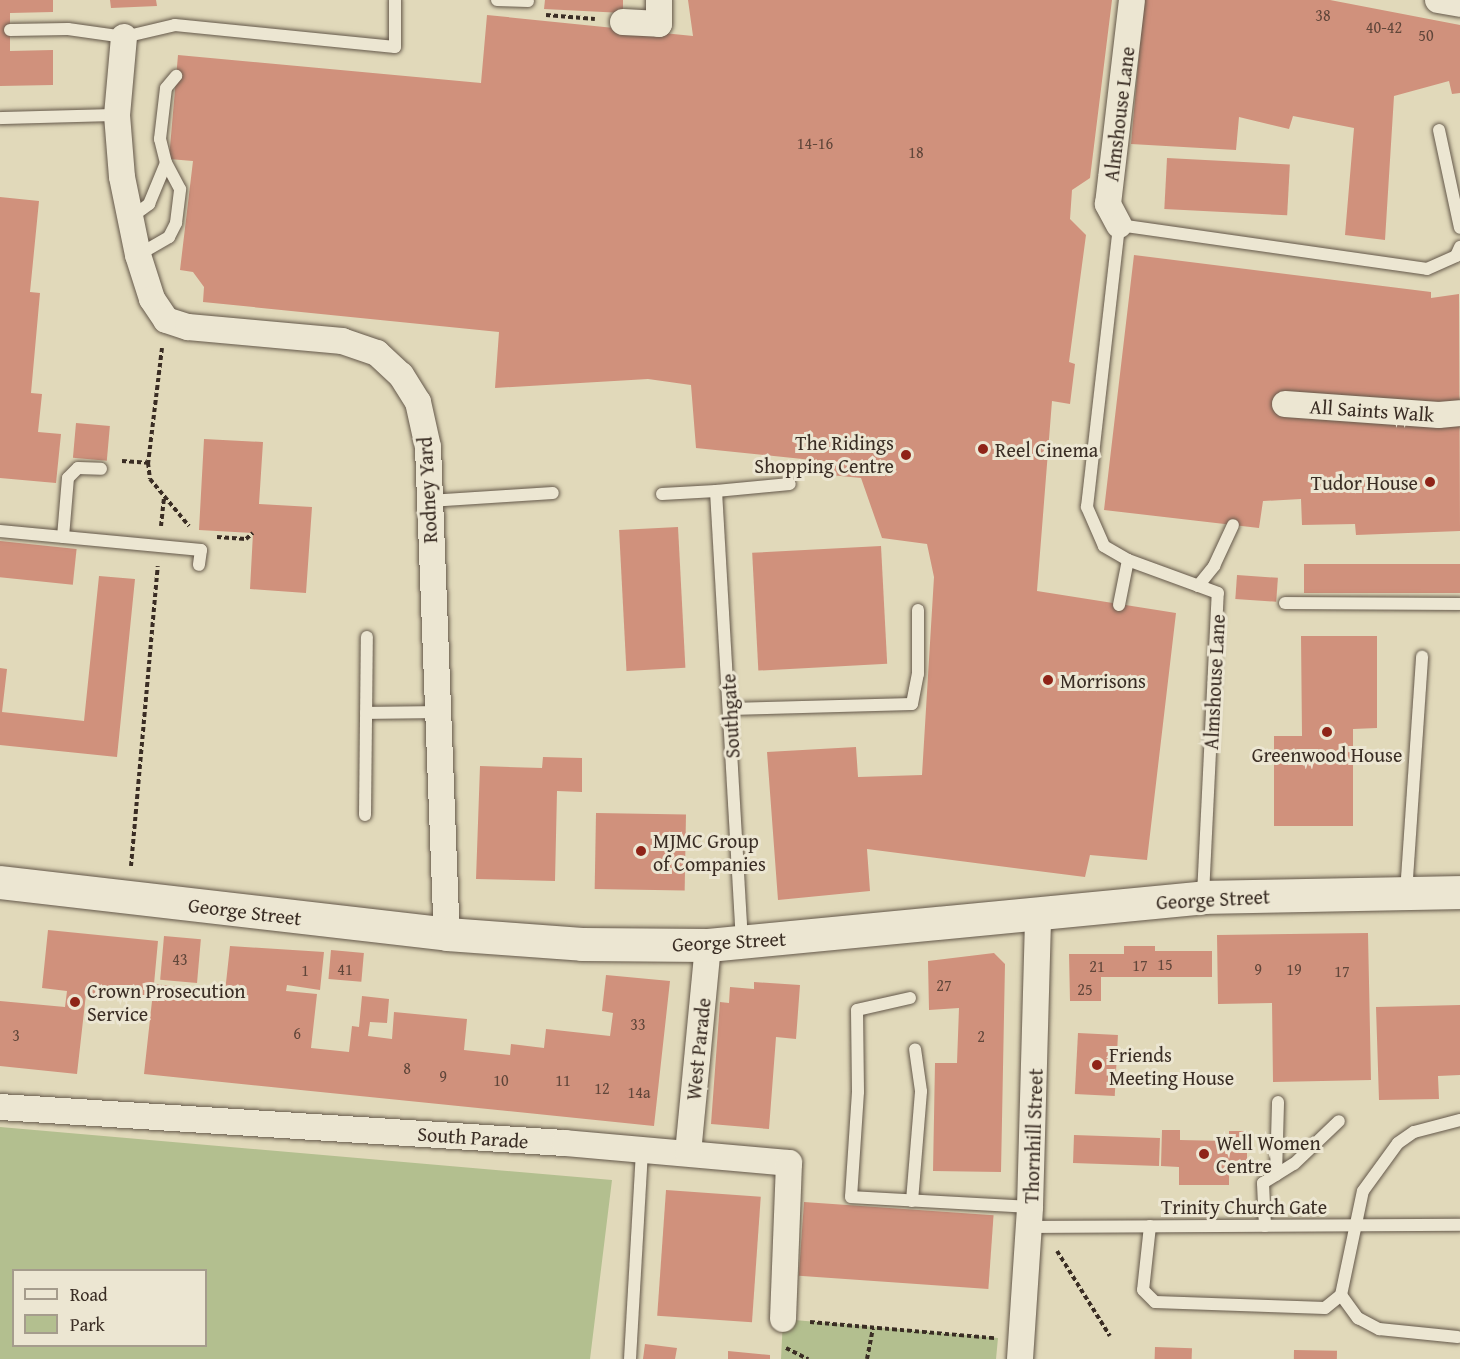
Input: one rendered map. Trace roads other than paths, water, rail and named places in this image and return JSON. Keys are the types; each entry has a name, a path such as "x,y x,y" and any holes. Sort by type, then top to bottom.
{"street":[{"name":"Almshouse Lane","path":"1119,225 1108,204 1132,0"},
{"path":"1438,0 1460,4"},
{"path":"623,22 659,19"},
{"path":"124,37 117,115 129,218 138,255"},
{"name":"Rodney Yard","path":"138,255 152,298 166,320 188,327 342,341 377,353 401,375 418,402 428,447 447,934"},
{"name":"All Saints Walk","path":"1285,404 1438,415 1460,413"},
{"name":"George Street","path":"0,882 447,934 582,944 708,945 1203,897 1460,892"},
{"name":"Thornhill Street","path":"1021,1350 1034,1220 1038,912"},
{"name":"West Parade","path":"688,1153 708,945"},
{"name":"South Parade","path":"0,1107 688,1153 789,1162 783,1318"}],"lane":[{"path":"10,30 68,29 124,37 175,25 395,47 395,0"},
{"path":"497,0 528,1"},
{"path":"138,255 169,237 176,223 180,189 166,163 160,140 166,88 176,76"},
{"path":"0,118 117,115"},
{"path":"1439,130 1460,228"},
{"path":"129,218 149,204 166,163"},
{"path":"1119,225 1427,269 1456,256 1460,247"},
{"name":"Almshouse Lane","path":"1119,225 1087,507 1104,546 1128,560 1218,593 1203,897"},
{"path":"63,537 68,478 78,468 101,469"},
{"path":"662,494 790,484"},
{"name":"Southgate","path":"716,491 742,942"},
{"path":"429,501 553,493"},
{"path":"1198,586 1214,566 1233,525"},
{"path":"0,531 201,550 199,565"},
{"path":"1119,605 1128,560"},
{"path":"1285,603 1460,604"},
{"path":"730,709 912,704 918,674 918,610"},
{"path":"365,815 367,636"},
{"path":"1406,894 1422,657"},
{"path":"366,713 437,712"},
{"name":"Trinity Church Gate","path":"910,998 857,1010 858,1092 851,1197 912,1201 1034,1220 1150,1226 1460,1225"},
{"path":"912,1201 921,1091 915,1049"},
{"path":"1276,1175 1278,1102"},
{"path":"1150,1226 1143,1290 1155,1302 1325,1308 1341,1295 1363,1191 1398,1143 1414,1132 1460,1120"},
{"path":"1265,1226 1263,1183 1276,1175 1339,1122"},
{"path":"630,1359 642,1151"},
{"path":"1341,1295 1358,1318 1379,1329 1458,1337"}],"place":[{"name":"Reel Cinema","path":"983,449"},
{"name":"The Ridings Shopping Centre","path":"906,455"},
{"name":"Tudor House","path":"1430,482"},
{"name":"Morrisons","path":"1048,680"},
{"name":"Greenwood House","path":"1327,732"},
{"name":"MJMC Group of Companies","path":"641,851"},
{"name":"Crown Prosecution Service","path":"75,1002"},
{"name":"Friends Meeting House","path":"1097,1065"},
{"name":"Well Women Centre","path":"1204,1154"}]}
